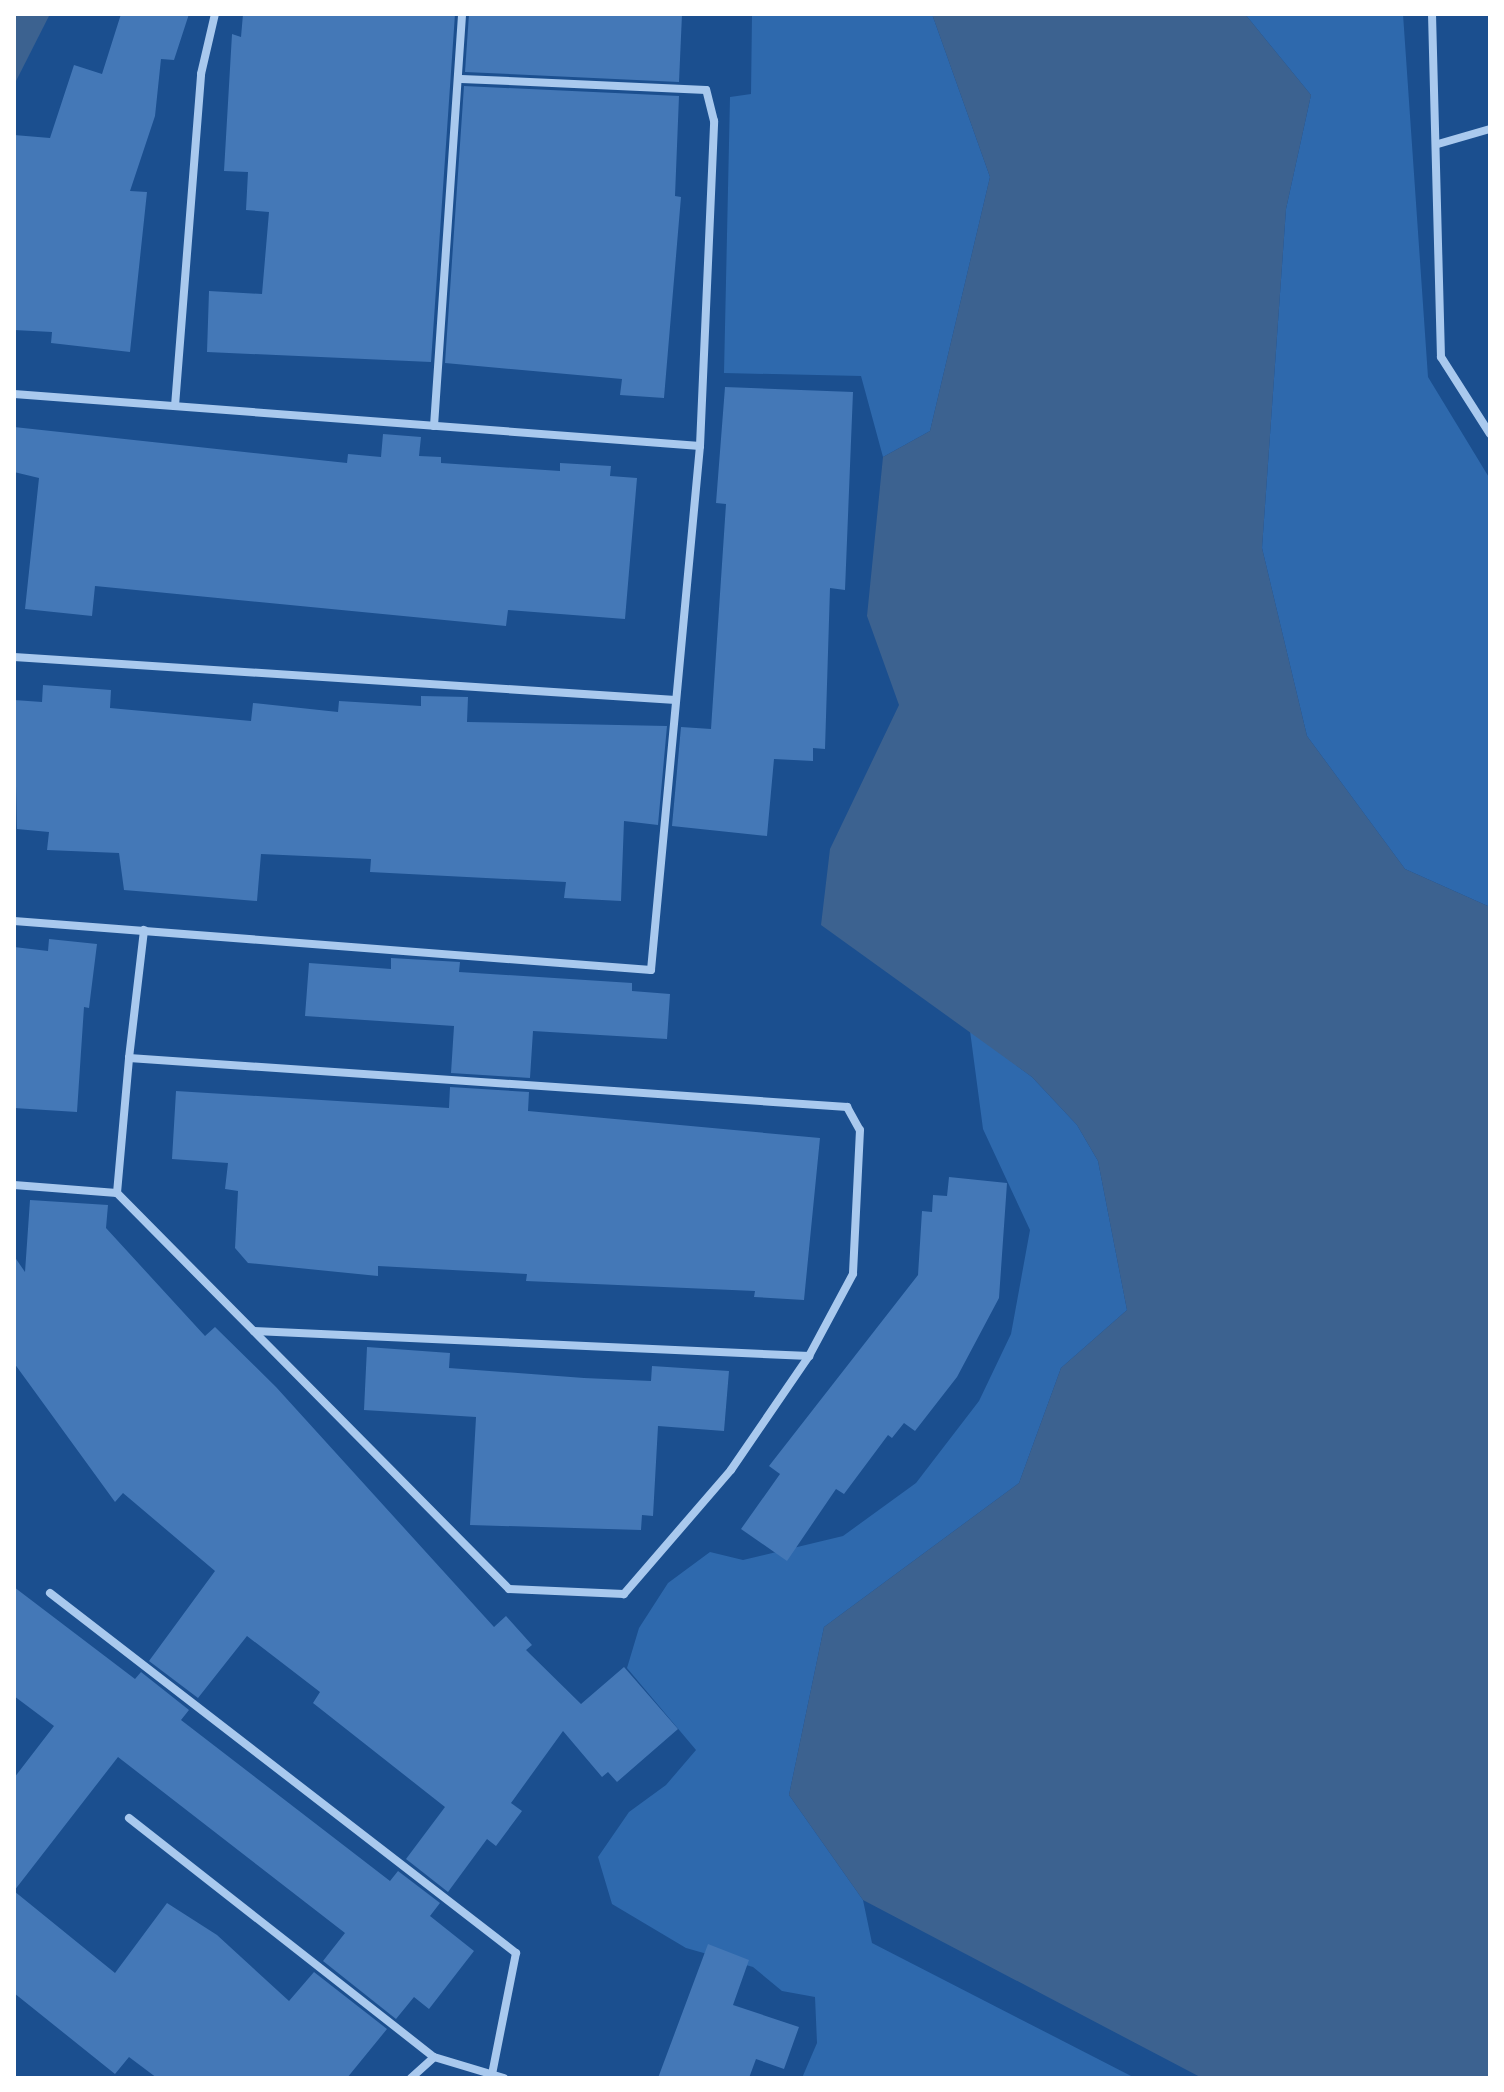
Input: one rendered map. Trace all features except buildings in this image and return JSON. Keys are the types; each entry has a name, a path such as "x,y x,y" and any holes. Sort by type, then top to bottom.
{"street":[{"path":"175,406 201,74 215,14"},
{"path":"434,426 461,79 462,14"},
{"path":"1432,14 1438,144 1441,357 1490,434"},
{"path":"14,921 651,970 700,446 714,121 706,90 461,79"},
{"path":"1438,144 1490,129"},
{"path":"14,394 700,446"},
{"path":"14,657 676,700"},
{"path":"117,1193 144,930"},
{"path":"14,1185 117,1193 509,1589 624,1594 731,1470 809,1356 853,1274 860,1130 847,1107 129,1058"},
{"path":"254,1331 809,1356"},
{"path":"50,1593 516,1953 492,2074"},
{"path":"129,1818 434,2057 504,2078"},
{"path":"411,2078 434,2057"}],"shaded area":[{"path":"14,14 50,14 14,85"},
{"path":"752,14 932,14 990,177 930,431 883,457 861,376 724,373 730,97 751,94"},
{"path":"932,14 1245,14 1311,95 1286,209 1262,548 1307,736 1405,869 1490,907 1490,2078 1202,2078 863,1900 789,1795 824,1627 1019,1483 1061,1368 1127,1310 1098,1161 1077,1125 1032,1077 821,925 830,849 899,705 867,616 883,457 930,431 990,177"},
{"path":"1245,14 1403,14 1428,377 1490,479 1490,907 1405,869 1307,736 1262,548 1286,209 1311,95"},
{"path":"970,1031 1032,1077 1077,1125 1098,1161 1127,1310 1061,1368 1019,1483 824,1627 789,1795 863,1900 872,1943 1135,2078 802,2078 817,2043 815,1997 782,1991 753,1967 686,1948 612,1904 598,1857 629,1812 666,1785 696,1750 627,1668 639,1628 668,1583 710,1552 743,1560 843,1536 916,1483 979,1401 1011,1334 1030,1230 983,1129"}]}
